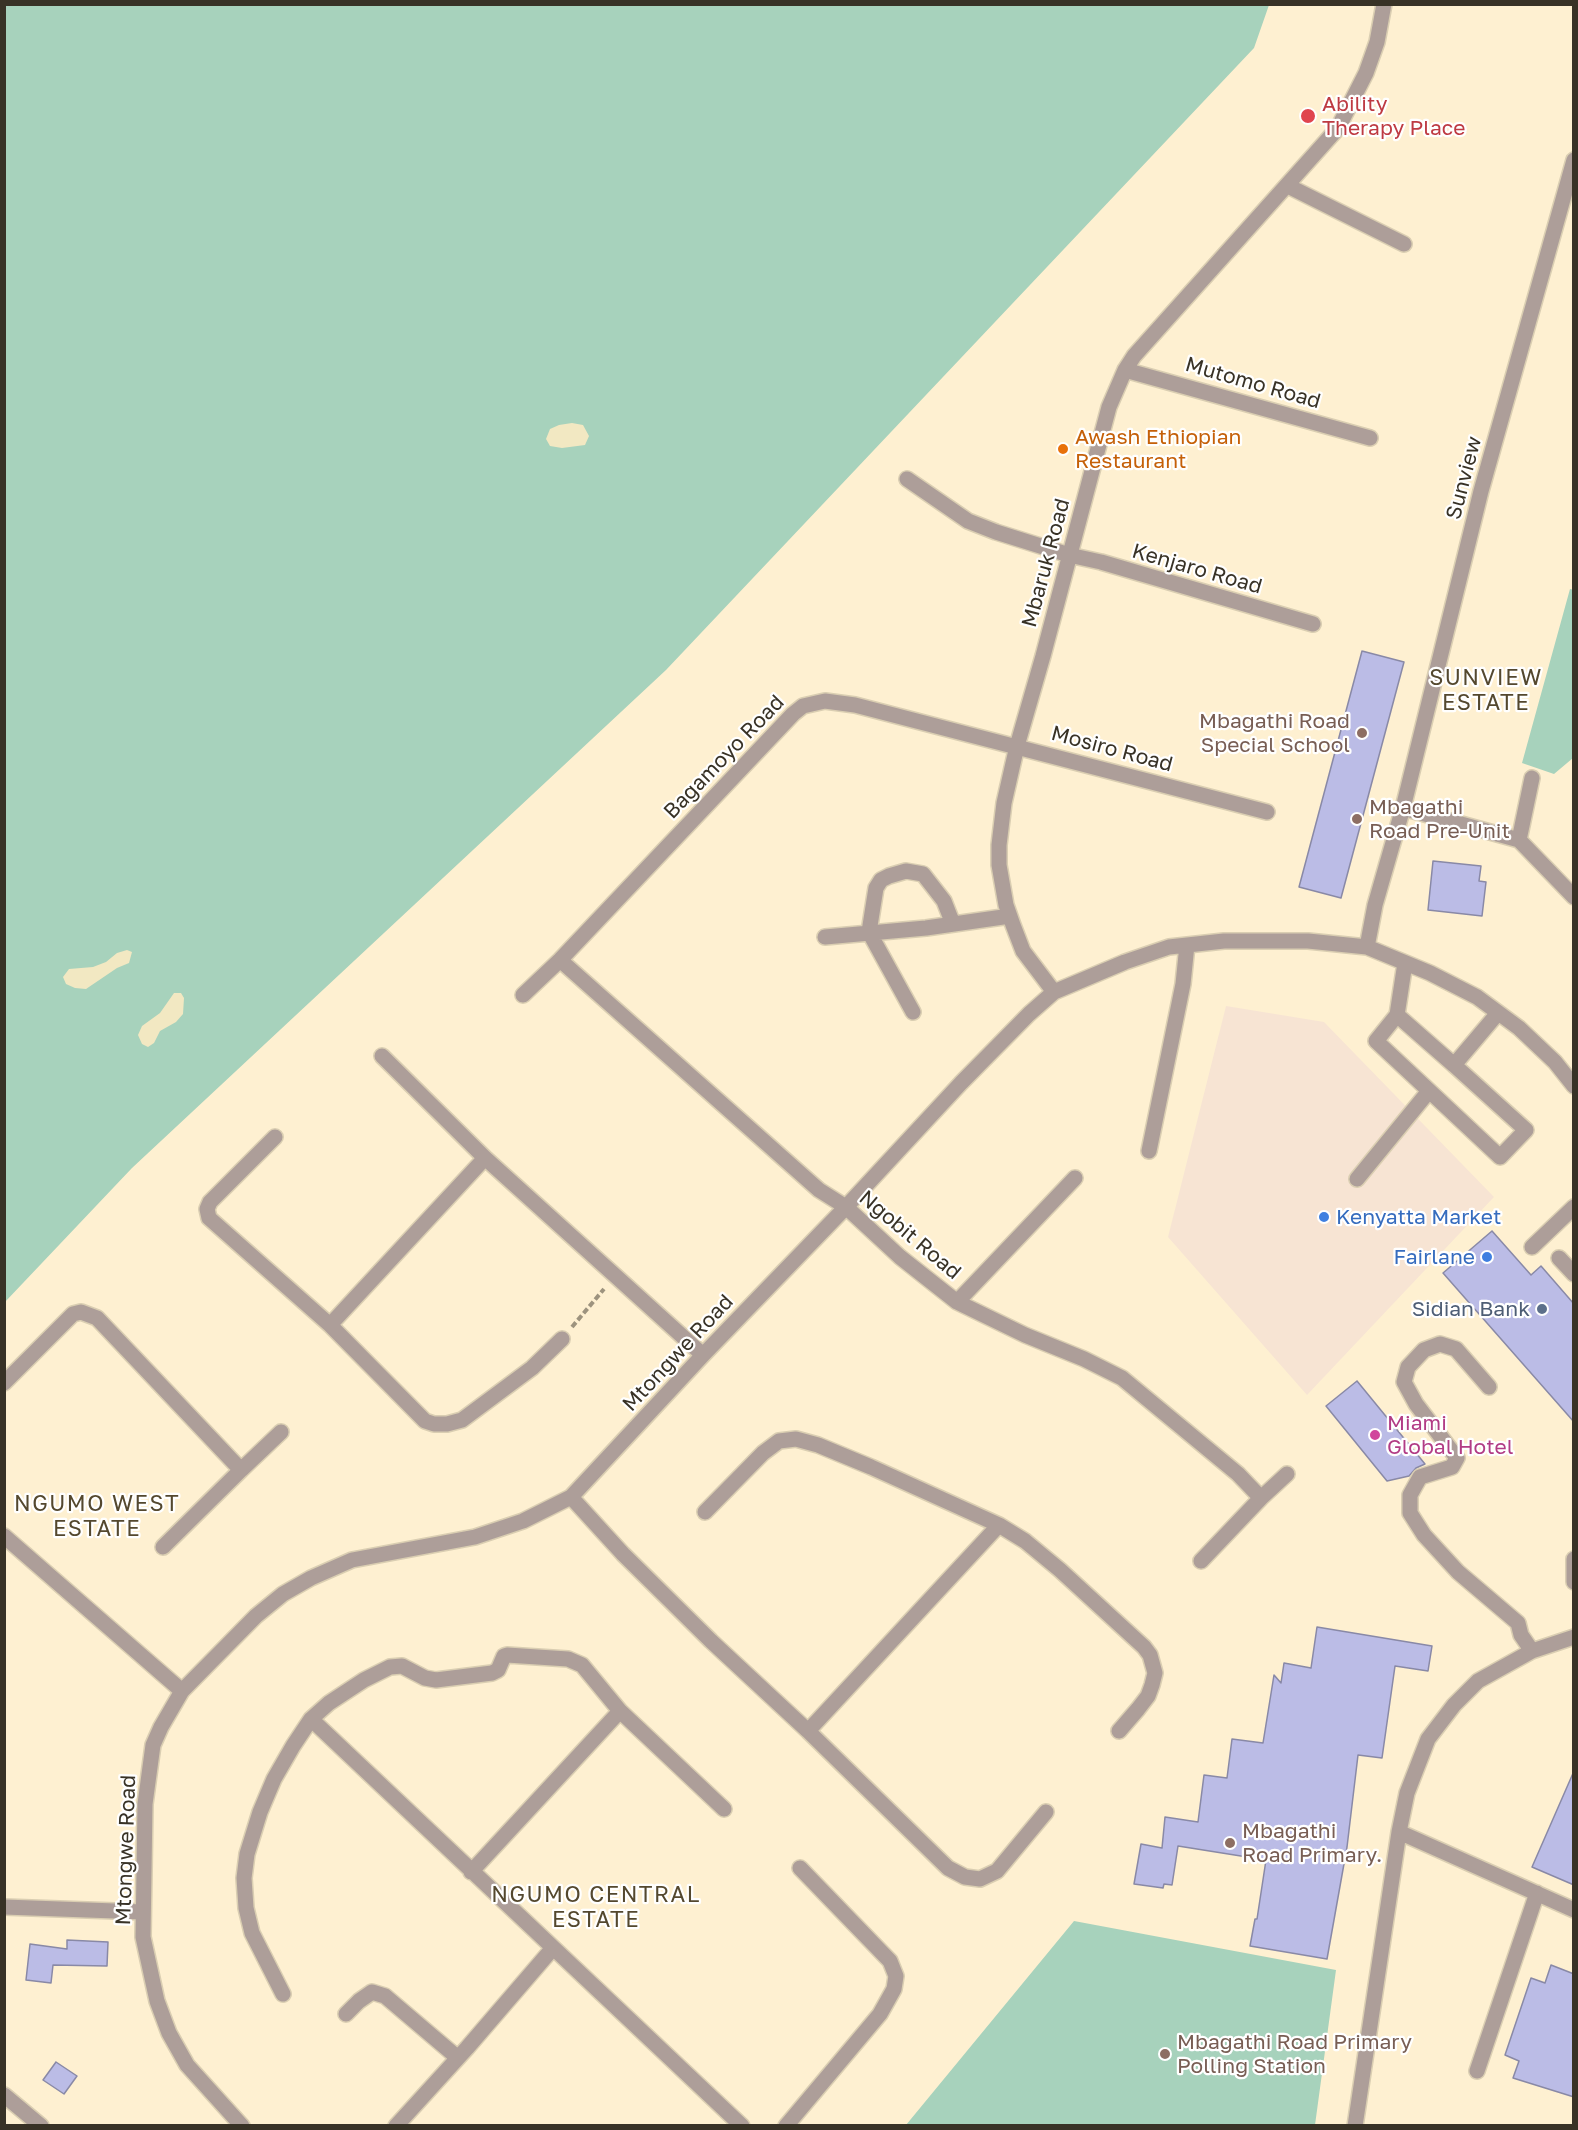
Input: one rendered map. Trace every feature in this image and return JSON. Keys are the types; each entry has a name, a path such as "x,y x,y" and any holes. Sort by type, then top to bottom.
{"street":[{"name":"Mbaruk Road","path":"1053,992 1023,951 1010,916 999,865 999,845 1004,803 1017,746 1109,407 1125,370 1134,356 1338,128 1366,73 1377,42 1384,4"},
{"name":"Sunview","path":"1367,947 1375,905 1403,808 1481,491 1574,160"},
{"path":"1288,186 1404,244"},
{"name":"Mutomo Road","path":"1125,370 1370,438"},
{"name":"Kenjaro Road","path":"907,479 968,521 996,532 1313,624"},
{"name":"Bagamoyo Road","path":"523,995 560,960 803,706 825,701 855,705 1017,746"},
{"name":"Mosiro Road","path":"1017,746 1267,812"},
{"path":"1519,840 1532,778"},
{"path":"1403,808 1519,840 1574,897"},
{"path":"913,1012 869,932 876,888 881,880 889,876 906,871 923,874 944,901 953,924"},
{"path":"825,937 1010,916"},
{"name":"Mtongwe Road","path":"242,2126 187,2065 169,2033 157,2001 143,1936 145,1804 148,1775 153,1746 182,1691 256,1616 283,1594 311,1578 352,1560 475,1537 523,1521 571,1497 961,1083 1053,992 1125,962 1169,947 1261,939 1367,947 1430,973 1477,997 1519,1028 1555,1062 1574,1086"},
{"path":"1149,1151 1182,984 1186,945"},
{"name":"Ngobit Road","path":"560,960 819,1190 846,1207 900,1257 957,1302 1122,1378 1238,1474 1261,1498"},
{"path":"1397,1015 1526,1130 1500,1157 1376,1041 1397,1015 1405,963"},
{"path":"1454,1065 1498,1013"},
{"path":"382,1056 485,1158 703,1355"},
{"path":"1357,1179 1429,1091"},
{"path":"275,1137 210,1202 207,1209 209,1218 330,1325 425,1421 447,1424 462,1420 532,1368 562,1339"},
{"path":"330,1325 485,1158"},
{"path":"957,1302 1075,1178"},
{"path":"1532,1247 1574,1208"},
{"path":"1559,1258 1573,1272"},
{"path":"4,1383 73,1314 89,1313 97,1318 241,1470"},
{"path":"1489,1387 1456,1349 1440,1344 1424,1350 1408,1366 1404,1382 1416,1404 1457,1458 1452,1467 1420,1478 1410,1495 1410,1513 1424,1535 1458,1572 1518,1623 1521,1635 1532,1651"},
{"path":"163,1547 281,1432"},
{"path":"705,1512 764,1453 779,1441 796,1439 818,1445 871,1467 999,1525 1025,1541 1060,1570 1150,1655 1155,1673 1152,1685 1138,1709 1119,1731"},
{"path":"1201,1561 1287,1474"},
{"path":"571,1497 623,1554 948,1868 965,1877 980,1879 997,1871 1046,1812"},
{"path":"808,1731 999,1525"},
{"path":"4,1536 182,1691"},
{"path":"1574,1559 1574,1582"},
{"path":"1355,2126 1399,1832 1407,1793 1428,1739 1454,1705 1478,1681 1532,1651 1574,1637"},
{"path":"283,1994 252,1933 246,1908 244,1878 247,1854 260,1812 274,1779 311,1719 337,1697 390,1667 402,1666 425,1678 436,1680 492,1673 498,1670 504,1656 507,1655 568,1659 582,1665 620,1711 724,1809"},
{"path":"471,1872 620,1711"},
{"path":"311,1719 742,2126"},
{"path":"1399,1832 1574,1910"},
{"path":"786,2126 880,2013 894,1989 896,1976 890,1961 800,1868"},
{"path":"1477,2071 1537,1893"},
{"path":"4,1907 143,1912"},
{"path":"396,2126 553,1948"},
{"path":"346,2014 358,2001 372,1992 385,1996 458,2058"},
{"path":"4,2095 41,2126"}],"path":[{"path":"562,1339 615,1276"}],"shaded area":[{"name":"Kenyatta Market","path":"1226,1006 1324,1022 1494,1197 1307,1395 1168,1237"}],"green space":[{"path":"5,5 1269,5 1254,48 666,670 132,1168 5,1302"},
{"path":"1570,589 1574,590 1573,758 1554,774 1522,763"},
{"path":"1074,1921 1336,1970 1315,2125 906,2125"}],"sand":[{"path":"572,423 583,425 589,436 585,445 562,448 550,446 546,439 550,429"},
{"path":"127,950 132,952 129,963 117,968 86,989 66,984 63,977 69,969 93,967"},
{"path":"174,993 181,993 184,998 183,1014 176,1022 160,1031 154,1043 148,1047 142,1044 138,1035 142,1026 160,1013"}],"building":[{"path":"1362,651 1404,662 1341,898 1299,887"},
{"path":"1433,861 1481,866 1479,881 1486,882 1482,916 1428,910"},
{"path":"1492,1231 1531,1275 1541,1266 1574,1304 1574,1422 1443,1273"},
{"name":"Miami Global Hotel","path":"1357,1381 1425,1464 1416,1468 1409,1476 1387,1481 1326,1406"},
{"path":"1317,1627 1432,1646 1428,1671 1395,1666 1382,1758 1358,1755 1347,1847 1327,1959 1250,1946 1255,1919 1257,1919 1266,1860 1178,1846 1172,1885 1164,1884 1163,1888 1134,1884 1141,1844 1162,1848 1165,1817 1198,1822 1204,1775 1227,1778 1232,1739 1263,1743 1274,1675 1281,1683 1284,1663 1311,1668"},
{"path":"1574,1771 1574,1885 1532,1867"},
{"path":"67,1940 108,1942 107,1966 53,1965 51,1983 26,1980 30,1944 67,1949"},
{"path":"1551,1965 1574,1974 1574,2097 1513,2078 1519,2061 1505,2055 1531,1978 1545,1983"},
{"path":"56,2062 77,2076 64,2094 43,2080"}],"place":[{"name":"Ability Therapy Place","path":"1308,116"},
{"name":"Awash Ethiopian Restaurant","path":"1063,449"},
{"name":"Mbagathi Road Special School","path":"1362,733"},
{"name":"Mbagathi Road Pre-Unit","path":"1357,819"},
{"name":"Kenyatta Market","path":"1324,1217"},
{"name":"Fairlane","path":"1487,1257"},
{"name":"Sidian Bank","path":"1542,1309"},
{"name":"Miami Global Hotel","path":"1375,1435"},
{"name":"Mbagathi Road Primary.","path":"1230,1843"},
{"name":"Mbagathi Road Primary Polling Station","path":"1165,2054"}],"district":[{"name":"SUNVIEW ESTATE","path":"1486,690"},
{"name":"NGUMO WEST ESTATE","path":"97,1516"},
{"name":"NGUMO CENTRAL ESTATE","path":"596,1908"}]}
